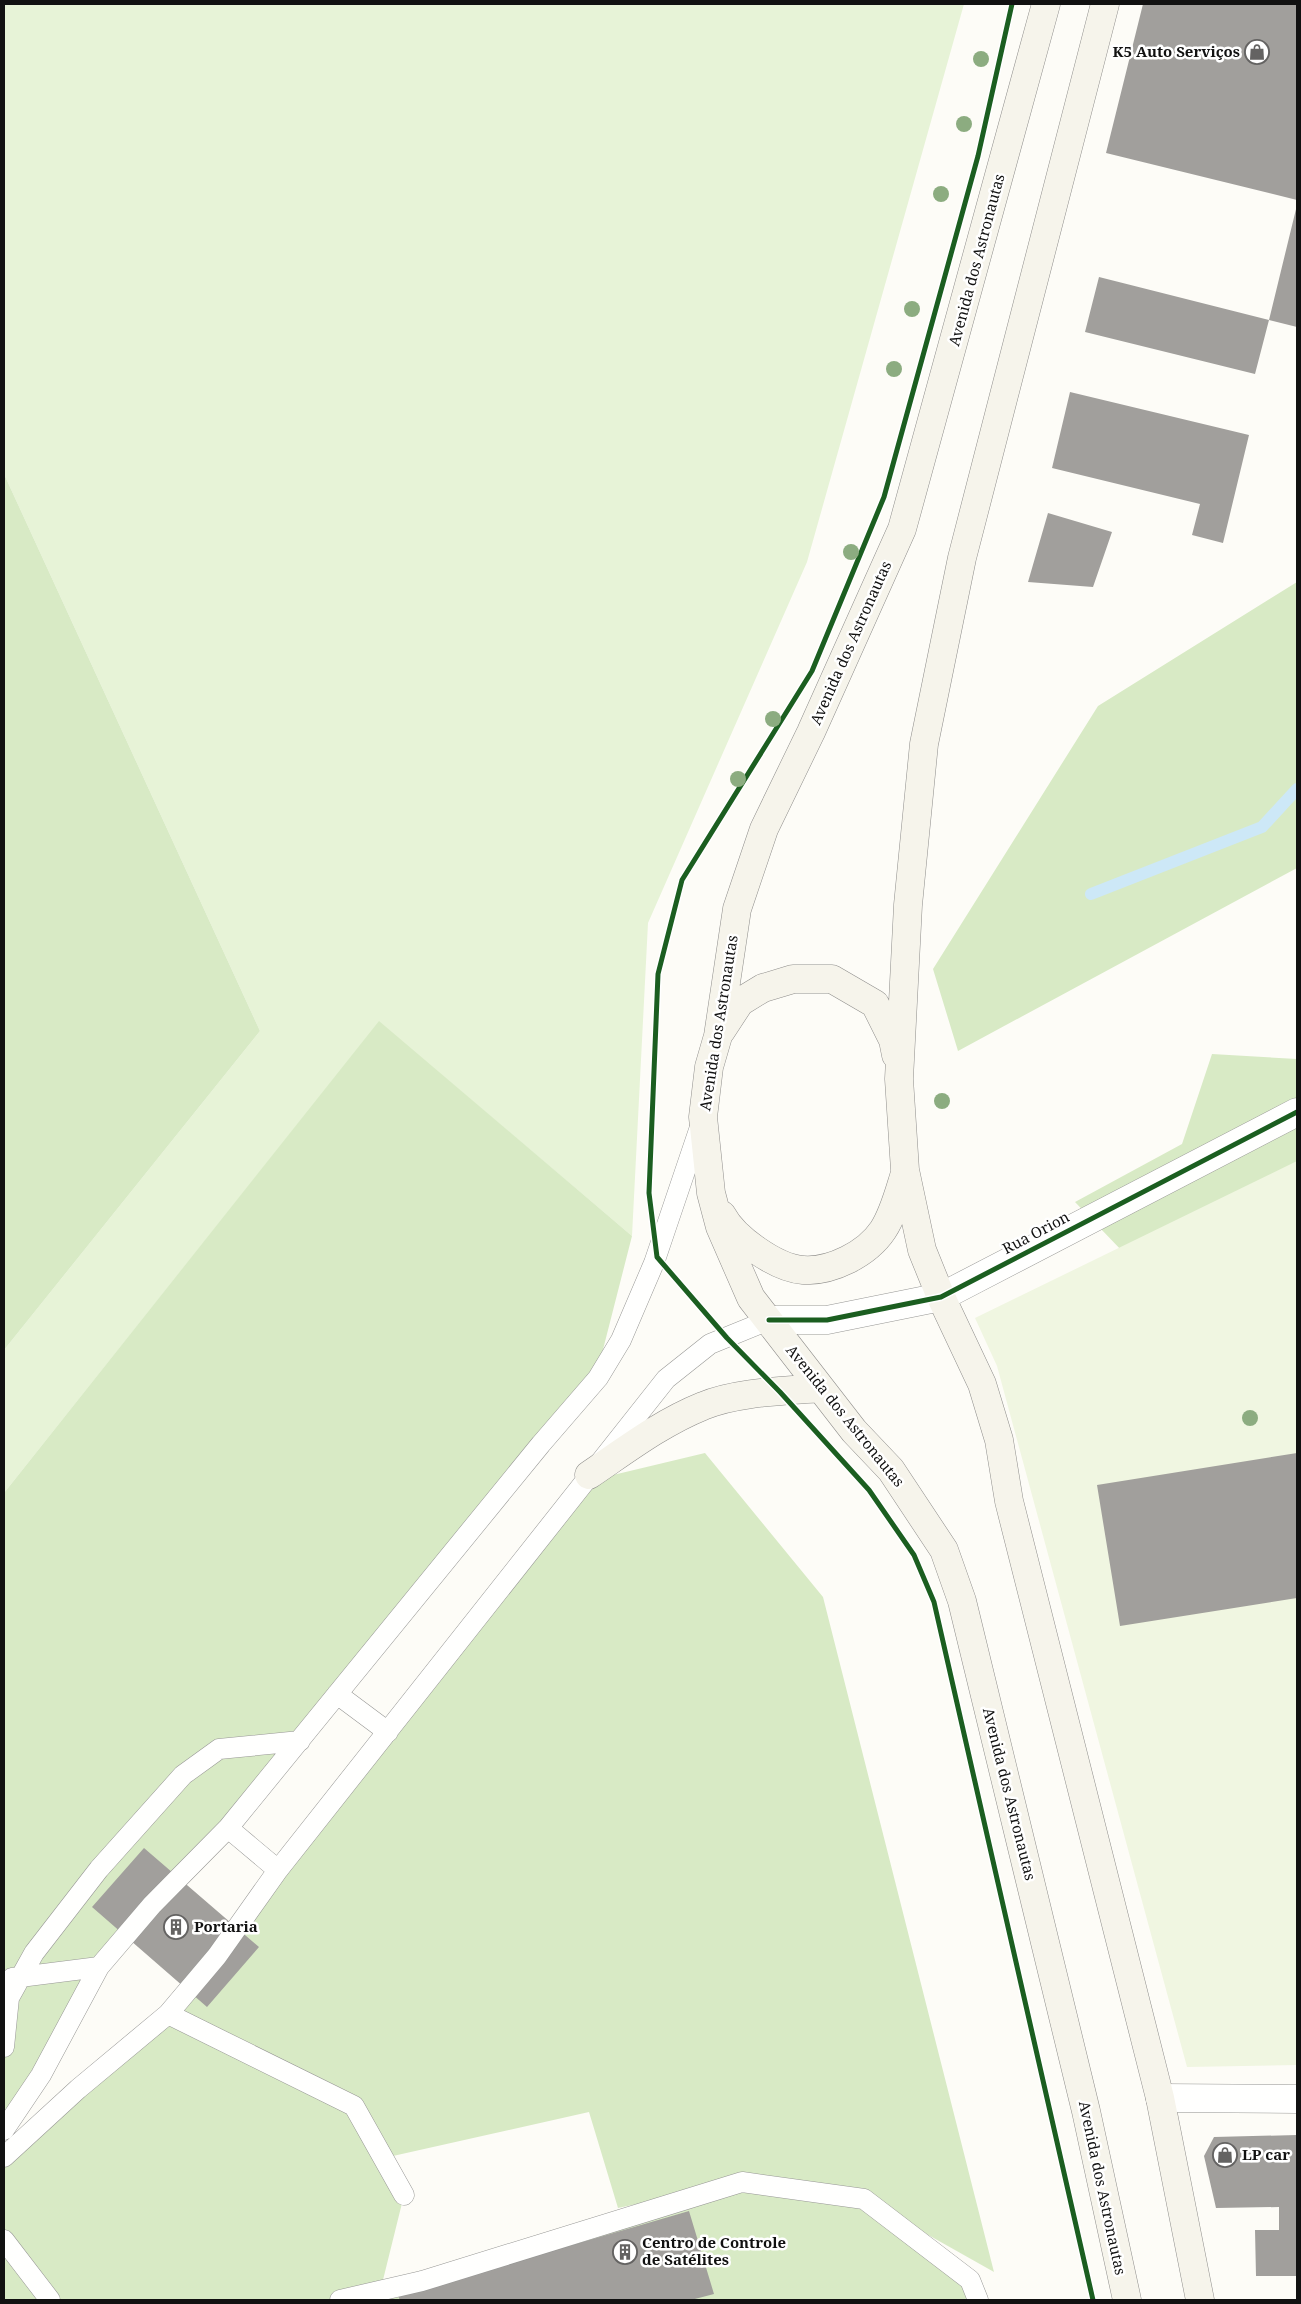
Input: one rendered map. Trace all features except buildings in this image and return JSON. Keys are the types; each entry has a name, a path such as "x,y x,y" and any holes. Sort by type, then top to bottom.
{"main road":[{"name":"Avenida dos Astronautas","path":"1046,4 902,529 764,829 737,909 718,1036 708,1067 703,1118 711,1194 720,1227 751,1298 854,1430 891,1470 944,1550 962,1601 1086,2112 1127,2300"},
{"path":"899,1079 908,905 924,744 962,558 1105,4"},
{"path":"718,1036 740,1002 763,988 794,979 832,979 875,1004 893,1040 899,1079 905,1170 922,1250 941,1297 982,1384 999,1440 1009,1501 1160,2098 1200,2300"},
{"path":"711,1194 726,1222 747,1243 774,1261 803,1270 833,1266 860,1252 872,1242 883,1231 896,1203 905,1170"},
{"path":"589,1475 659,1427 704,1405 750,1395 820,1388"}],"street":[{"name":"Rua Orion","path":"769,1320 827,1320 941,1297 1297,1112"},
{"path":"1160,2098 1297,2098"}],"lane":[{"path":"4,2130 41,2075 99,1967 152,1905 228,1828 541,1444 598,1378 621,1340 654,1263 703,1118"},
{"path":"4,2157 78,2088 168,2014 217,1956 278,1870 666,1378 710,1344 769,1320"},
{"path":"337,1694 388,1732"},
{"path":"4,2047 12,1978 34,1953 99,1869 183,1775 219,1749 300,1741"},
{"path":"228,1828 278,1870"},
{"path":"12,1978 99,1967"},
{"path":"168,2014 354,2106 404,2195"},
{"path":"343,2300 422,2281 742,2182 864,2199 970,2280 978,2300"},
{"path":"4,2240 50,2300"}],"green space":[{"path":"4,4 964,4 807,562 648,923 632,1236 379,1022 4,1493 4,1350 260,1031 4,474"},
{"path":"4,474 260,1031 4,1350"},
{"path":"1297,582 1297,868 958,1051 933,969 1098,706"},
{"path":"379,1021 632,1236 596,1377 99,1967 4,2128 4,1493"},
{"path":"1212,1054 1297,1059 1297,1249 1149,1279 1075,1202 1182,1144"},
{"path":"1297,1161 1297,2065 1187,2067 997,1366 975,1318"},
{"path":"705,1453 823,1597 994,2272 868,2201 978,2300 50,2300 4,2240 4,2159 168,2014 588,1481","holes":["589,2112 618,2208 732,2184 382,2284 404,2195 384,2158"]},
{"path":"4,2248 38,2300 4,2300"}],"waterway":[{"path":"1091,894 1262,827 1297,789"}],"cycle path":[{"path":"1012,4 978,156 884,497 812,671 682,880 658,974 649,1193 657,1257 727,1338 780,1392 869,1490 914,1555 934,1602 1093,2300"},
{"path":"769,1320 827,1320 941,1297 1297,1112"}],"place":[{"name":"K5 Auto Serviços","path":"1257,52"},
{"name":"Portaria","path":"176,1927"},
{"name":"LP car","path":"1225,2155"},
{"name":"Centro de Controle de Satélites","path":"625,2252"}]}
